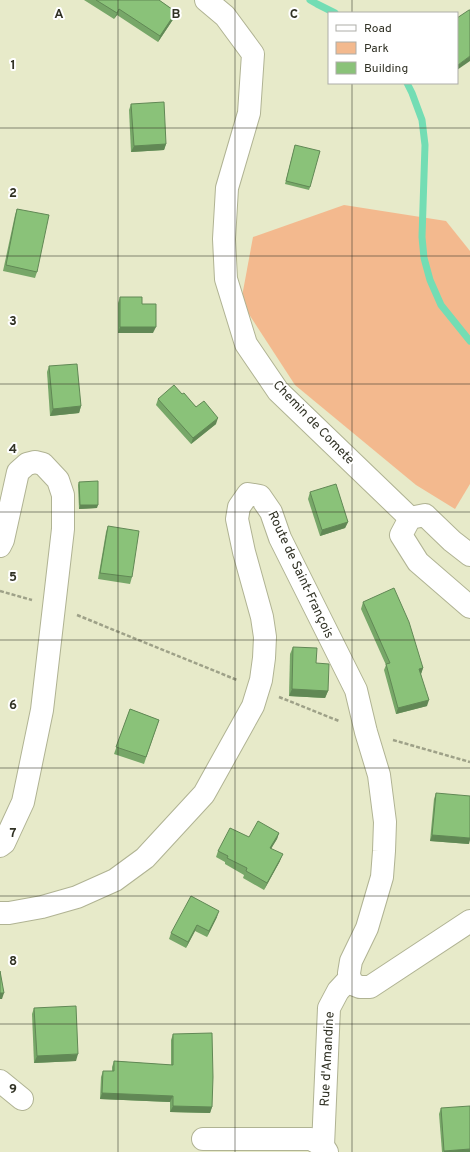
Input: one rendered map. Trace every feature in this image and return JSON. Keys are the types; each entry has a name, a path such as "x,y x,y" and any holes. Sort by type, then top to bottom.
{"main road":[{"name":"Chemin de Comete","path":"206,0 225,16 252,54 249,113 227,188 224,239 226,279 246,344 278,391 410,518"},
{"path":"0,546 3,540 18,472 27,464 35,462 43,464 58,480 63,494 64,529 42,710 23,802 4,842 0,846"},
{"name":"Route de Saint-François","path":"0,913 42,907 77,897 115,880 145,858 204,794 253,706 264,658 262,617 244,552 237,519 239,507 248,494 260,496 271,512 280,538 356,690 366,732 379,775 385,822 382,877 367,928 351,961 349,973 350,978"},
{"path":"470,555 452,542 424,515 410,518 401,535 418,562 470,607"},
{"path":"350,978 350,983 360,987 370,987 470,921"},
{"name":"Rue d'Amandine","path":"325,1149 329,1008 338,991 350,978"},
{"path":"0,1081 22,1099"},
{"name":"Rue d'Amandine","path":"208,1144 311,1140 325,1149"}],"path":[{"path":"0,591 54,606 366,732 470,762"}],"green space":[{"path":"344,205 446,221 470,251 470,484 455,509 416,485 295,385 241,302 253,237"}],"building":[{"path":"96,0 159,0 176,12 160,36 119,9 117,13"},
{"path":"470,10 470,56 458,65 458,17"},
{"path":"164,102 166,144 134,146 131,104"},
{"path":"295,145 320,151 310,187 286,181"},
{"path":"17,209 49,215 37,272 6,265"},
{"path":"120,297 142,297 142,304 156,304 156,327 120,327"},
{"path":"77,364 81,406 53,409 49,366"},
{"path":"174,385 182,394 184,393 196,407 204,401 218,418 193,438 158,399"},
{"path":"98,481 98,505 80,505 79,482"},
{"path":"336,484 348,522 322,530 310,492"},
{"path":"108,526 139,531 132,577 100,573"},
{"path":"394,588 409,622 423,668 419,669 429,700 398,708 386,664 390,663 363,602"},
{"path":"293,647 317,648 316,663 329,664 328,691 292,689"},
{"path":"130,709 159,720 146,757 116,747"},
{"path":"436,793 470,796 470,838 432,835"},
{"path":"258,821 279,833 270,848 283,854 267,883 246,871 247,868 227,858 228,856 218,851 230,828 249,837"},
{"path":"191,896 219,911 209,931 197,925 188,942 171,933"},
{"path":"0,971 4,993 0,993"},
{"path":"76,1006 78,1054 37,1056 34,1008"},
{"path":"212,1033 212,1107 173,1106 173,1096 102,1093 103,1071 114,1071 114,1061 173,1065 173,1034"},
{"path":"470,1106 470,1149 444,1151 441,1108"}],"waterway":[{"path":"310,0 333,12"},
{"path":"408,84 422,120 425,145 422,237 424,258 430,280 441,305 470,341"}]}
